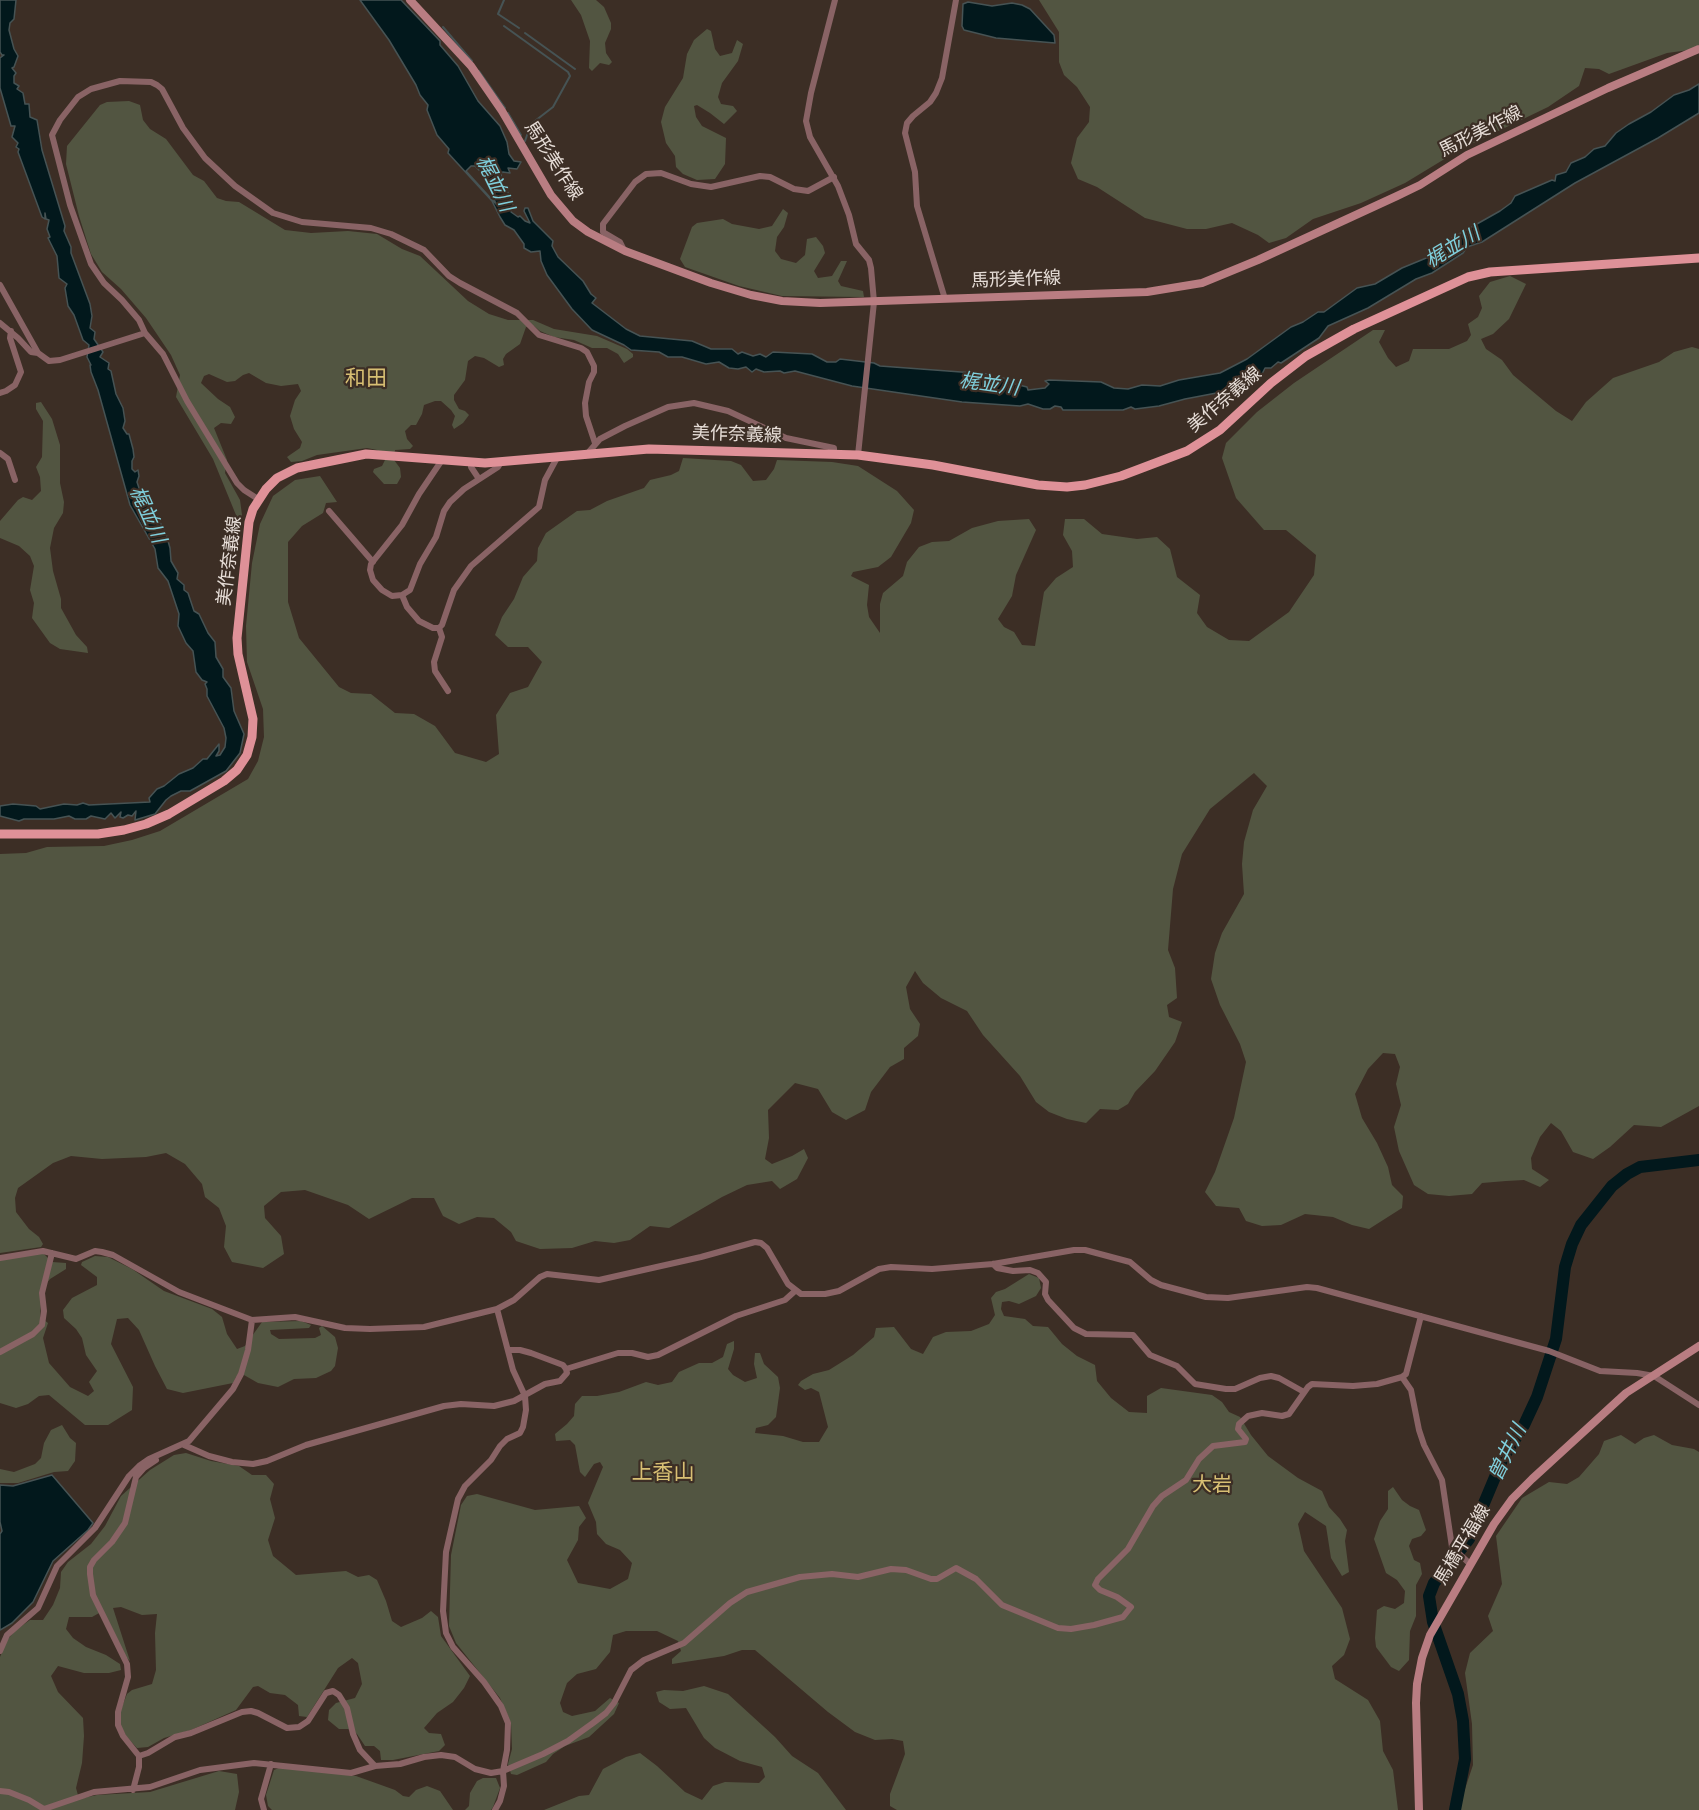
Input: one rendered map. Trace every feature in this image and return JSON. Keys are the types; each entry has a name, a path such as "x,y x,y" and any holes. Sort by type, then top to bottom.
{"main road":[{"name":"馬形美作線","path":"410,0 450,42 485,85 560,207 588,232 624,251 711,283 751,295 782,301 874,302 1147,292 1202,283 1267,256 1397,196 1420,185 1467,155 1608,88 1699,49"},
{"name":"美作奈義線","path":"0,834 98,834 124,830 169,814 224,781 237,770 247,755 252,737 253,719 238,654 237,638 247,534 253,509 271,484 285,473 308,465 366,454 501,462 649,449 858,455 933,465 1044,486 1067,487 1102,482 1164,461 1202,443 1306,356 1354,329 1468,277 1490,273 1699,258"},
{"name":"馬橋平福線","path":"1419,1810 1417,1684 1422,1658 1430,1635 1470,1564 1502,1512 1519,1492 1626,1393 1699,1346"}],"street":[{"path":"835,0 806,115 807,131 819,156 834,177 849,215 856,244 869,260 871,268 874,302 858,455"},
{"path":"945,299 917,206 915,172 905,133 907,123 930,102 942,78 956,0"},
{"path":"258,499 237,483 187,401 163,354 145,333 139,320 100,278 91,264 70,205 52,135 60,120 84,93 120,81 152,82 162,89 183,128 204,158 235,186 273,213 302,222 371,228 391,234 424,250 460,284 517,313 539,335 587,352 594,372 586,396 586,416 595,442"},
{"path":"624,251 620,242 603,232 603,224 635,182 646,174 661,173 691,184 711,187 760,176 770,177 794,189 808,191 834,177"},
{"path":"0,285 38,352 49,361 54,362 145,333"},
{"path":"0,323 31,352 38,352"},
{"path":"0,393 15,385 21,372 10,338 11,332"},
{"path":"587,454 595,442 625,426 668,407 694,404 728,411 786,438 834,448 834,454"},
{"path":"0,453 8,459 15,480"},
{"path":"448,691 435,671 434,662 441,637 439,628 454,590 478,558 539,507 545,480 558,456"},
{"path":"441,460 402,525 373,562 371,575 377,585 392,596 407,593 413,585 420,564 436,537 447,506 464,489 498,467 501,462"},
{"path":"471,462 471,467 480,479"},
{"path":"329,511 373,562"},
{"path":"402,595 407,607 419,621 433,628 439,628"},
{"path":"0,1258 34,1251 76,1259 95,1251 113,1255 179,1292 252,1320 295,1317 345,1329 424,1327 497,1309 514,1300 540,1277 547,1274 599,1280 755,1242 767,1248 788,1284 801,1294 825,1294 839,1291 879,1269 891,1267 932,1269 993,1264 1085,1250 1130,1262 1151,1280 1161,1285 1206,1297 1228,1298 1307,1287 1549,1351 1600,1371 1654,1376 1699,1405"},
{"path":"0,1352 33,1334 42,1325 44,1311 42,1293 52,1253"},
{"path":"993,1264 997,1269 1030,1270 1038,1273 1046,1282 1045,1294 1048,1300 1074,1328 1086,1334 1133,1335 1150,1355 1178,1366 1195,1384 1235,1389 1260,1378 1271,1376 1304,1392"},
{"path":"566,1369 618,1353 632,1353 648,1357 658,1355 736,1316 785,1300 795,1291"},
{"path":"495,1810 504,1786 503,1771 507,1750 508,1723 501,1706 484,1682 453,1647 446,1633 443,1611 446,1552 458,1499 465,1486 491,1460 500,1446 507,1439 520,1433 523,1427 526,1410 525,1396 513,1370 497,1309"},
{"path":"0,1791 29,1800 44,1809 94,1792 150,1787 217,1767 254,1763 351,1773 375,1766 400,1764 441,1755 455,1757 483,1771 491,1773 503,1771 551,1749 593,1723 614,1703 631,1670 644,1660 684,1643 747,1592 800,1577 831,1574 858,1577 891,1569 906,1570 938,1579 956,1568 976,1579 1002,1605 1058,1628 1071,1629 1123,1617 1131,1607 1095,1585 1128,1548 1153,1506 1162,1496 1186,1480 1199,1459 1213,1446 1245,1442 1246,1439 1238,1429 1244,1419 1256,1413 1282,1416 1289,1414 1308,1387 1316,1383 1353,1386 1377,1384 1402,1377 1406,1374 1421,1316"},
{"path":"0,1651 7,1635 38,1608 57,1566 95,1528 129,1476 139,1466 184,1444 209,1420 233,1389 241,1374 248,1350 252,1320"},
{"path":"184,1444 209,1456 253,1464 267,1461 306,1445 444,1406 461,1404 494,1406 525,1396 545,1384 560,1381 567,1373 563,1365 531,1353 508,1350"},
{"path":"1402,1377 1411,1390 1424,1445 1442,1480 1450,1541 1461,1557 1470,1564"},
{"path":"133,1790 139,1756 123,1736 118,1725 118,1712 129,1677 127,1664 93,1595 90,1567 125,1523 136,1477 144,1468 165,1453"},
{"path":"139,1756 175,1737 191,1733 242,1712 258,1713 287,1728 299,1727 308,1721 326,1693 333,1691 339,1695 347,1708 353,1734 360,1750 375,1766"},
{"path":"264,1810 261,1799 271,1764"}],"green space":[{"path":"571,0 596,0 604,7 611,23 605,43 606,53 612,62 609,65 600,63 592,71 589,68 590,41 581,15"},
{"path":"1039,0 1699,0 1699,45 1689,50 1667,53 1609,74 1599,69 1585,68 1579,86 1548,107 1461,149 1405,183 1361,203 1313,219 1286,238 1269,243 1258,235 1232,223 1206,229 1187,229 1145,218 1097,187 1078,179 1071,163 1077,138 1089,122 1090,107 1077,87 1064,75 1059,62 1059,32"},
{"path":"707,29 711,31 715,49 720,56 732,53 737,40 743,44 738,61 722,83 718,97 721,104 733,106 737,111 724,124 697,105 694,106 696,117 702,126 726,138 725,164 715,179 697,180 683,174 676,167 675,156 666,143 661,122 665,107 683,78 687,54 694,40"},
{"path":"129,101 140,105 143,120 150,129 166,139 193,175 204,181 217,198 239,202 285,230 311,233 348,231 377,234 402,249 420,256 468,301 489,314 508,320 533,320 554,329 597,336 627,349 633,357 624,363 618,354 607,348 592,348 574,340 554,337 534,326 526,327 520,344 503,359 504,365 499,367 484,358 475,356 468,361 465,380 454,395 459,409 469,415 463,423 454,429 452,425 455,416 441,401 424,405 416,425 411,425 405,431 407,439 413,446 410,449 395,450 394,460 400,468 401,477 397,484 384,484 373,472 374,469 382,466 385,460 377,450 367,448 317,455 302,461 291,462 287,457 300,448 302,442 294,429 290,416 295,400 301,391 298,384 281,386 266,383 249,373 235,381 227,382 209,374 204,376 201,383 230,407 235,417 231,424 221,423 214,428 227,460 225,473 240,500 242,515 240,520 213,459 176,397 180,375 171,355 146,318 121,289 102,272 91,254 79,216 66,164 67,146 100,105 107,102"},
{"path":"783,209 788,213 784,227 777,237 775,251 781,259 796,263 805,255 807,239 816,237 825,253 814,271 818,278 832,276 841,261 847,261 838,281 841,286 863,291 864,297 782,296 739,286 685,267 680,259 692,227 697,223 723,219 732,224 759,229 772,226"},
{"path":"1510,276 1526,284 1509,319 1493,334 1481,339 1486,349 1502,360 1513,375 1556,411 1572,421 1586,402 1613,378 1659,362 1674,352 1692,347 1699,349 1699,1106 1661,1127 1634,1125 1593,1159 1573,1152 1561,1131 1551,1123 1540,1137 1531,1158 1532,1169 1549,1180 1540,1187 1524,1180 1506,1181 1482,1183 1472,1194 1449,1196 1428,1194 1414,1185 1399,1151 1394,1127 1401,1105 1396,1084 1400,1067 1395,1054 1383,1053 1368,1069 1355,1094 1362,1118 1388,1167 1392,1185 1403,1196 1402,1208 1369,1229 1333,1217 1305,1214 1281,1225 1262,1226 1246,1221 1239,1208 1216,1206 1205,1192 1215,1172 1234,1118 1246,1062 1240,1044 1220,1005 1211,979 1215,953 1222,933 1244,894 1242,864 1244,842 1253,810 1267,786 1254,773 1210,809 1182,854 1173,889 1168,950 1175,968 1177,998 1167,1005 1169,1017 1182,1022 1175,1042 1128,1104 1118,1110 1100,1109 1086,1123 1049,1112 1036,1102 1020,1076 983,1035 967,1011 941,998 923,983 915,971 906,987 910,1009 920,1024 918,1036 904,1048 904,1059 890,1067 871,1092 865,1110 846,1120 832,1112 818,1089 795,1083 768,1110 769,1138 765,1159 772,1164 804,1149 808,1158 797,1179 780,1189 772,1181 747,1185 669,1228 650,1226 630,1240 614,1243 595,1241 572,1248 540,1249 516,1241 511,1232 494,1218 477,1217 459,1224 443,1216 434,1198 412,1198 369,1219 348,1205 305,1190 281,1192 264,1206 265,1218 281,1236 284,1254 263,1268 232,1262 224,1247 226,1226 219,1208 205,1197 202,1184 185,1164 166,1153 146,1157 102,1159 71,1156 53,1163 18,1188 15,1198 16,1212 29,1229 39,1237 43,1244 41,1247 0,1253 0,854 26,853 47,847 104,846 132,840 160,831 248,779 258,761 264,737 263,709 247,662 246,626 252,563 260,524 273,496 295,480 320,476 337,502 326,503 323,513 302,526 288,542 288,602 299,638 339,687 351,693 371,694 395,713 414,714 435,726 455,753 486,762 499,754 496,715 510,693 528,687 542,662 528,647 508,647 495,635 523,577 537,561 538,548 546,533 577,511 590,510 607,501 644,488 650,480 679,471 683,458 731,461 741,465 753,481 766,480 777,460 832,462 858,466 897,491 914,510 911,523 891,557 878,567 853,572 851,576 869,585 867,605 869,617 880,633 880,604 883,593 903,576 907,562 919,547 932,542 949,541 972,528 998,521 1029,519 1036,530 1016,575 1012,596 998,619 1004,627 1014,632 1022,645 1035,646 1044,592 1056,578 1073,567 1072,551 1063,535 1065,519 1084,519 1102,534 1137,539 1157,537 1170,549 1177,577 1200,595 1197,613 1207,627 1229,640 1249,641 1289,612 1314,575 1316,555 1286,530 1264,530 1236,498 1222,458 1226,443 1257,412 1294,383 1373,330 1385,330 1379,342 1396,367 1409,361 1413,349 1449,349 1467,341 1471,335 1468,324 1478,317 1482,308 1479,296 1490,282"},
{"path":"41,402 52,419 60,445 60,483 64,502 63,513 54,528 50,548 53,571 61,599 61,608 76,635 87,647 88,653 60,649 50,643 32,618 34,603 30,590 34,566 30,556 19,546 0,538 0,521 18,500 23,497 32,500 41,491 40,477 36,467 42,457 43,421 36,409 36,403"},
{"path":"43,1253 52,1262 66,1263 66,1269 50,1279 42,1289 40,1317 48,1323 43,1338 49,1363 70,1387 88,1396 94,1391 89,1382 97,1371 86,1355 82,1338 64,1318 63,1310 72,1298 97,1285 97,1277 81,1265 82,1262 95,1256 108,1257 132,1269 164,1291 212,1309 222,1317 227,1334 237,1349 245,1346 262,1322 301,1321 311,1325 309,1328 270,1330 271,1334 279,1339 315,1338 321,1335 319,1328 322,1326 335,1337 338,1348 335,1366 331,1371 316,1378 294,1379 278,1387 258,1383 244,1375 236,1377 233,1383 183,1393 167,1389 139,1330 128,1318 117,1319 111,1344 133,1387 132,1410 108,1425 85,1425 49,1395 39,1396 28,1404 16,1408 0,1403 0,1260"},
{"path":"1029,1274 1039,1278 1041,1288 1036,1296 1019,1304 1009,1301 1002,1302 1001,1309 1004,1316 1025,1319 1033,1326 1048,1327 1062,1344 1077,1356 1095,1365 1097,1381 1111,1398 1129,1412 1147,1413 1147,1396 1161,1388 1212,1395 1222,1402 1229,1412 1240,1417 1268,1456 1298,1478 1322,1491 1329,1507 1347,1530 1345,1541 1349,1572 1342,1576 1331,1558 1326,1526 1305,1512 1298,1524 1304,1551 1342,1608 1350,1639 1344,1655 1332,1666 1335,1679 1368,1700 1380,1721 1383,1751 1393,1770 1398,1810 897,1810 890,1806 890,1794 905,1754 903,1741 875,1740 855,1732 755,1650 742,1650 724,1656 672,1664 672,1659 681,1651 678,1641 657,1631 626,1631 613,1635 610,1652 596,1669 577,1674 567,1683 560,1703 563,1712 572,1716 595,1711 610,1698 619,1703 614,1714 589,1737 565,1746 546,1762 517,1775 511,1774 508,1764 512,1749 511,1723 500,1698 456,1643 449,1626 451,1555 461,1505 467,1496 477,1494 535,1510 579,1506 586,1518 579,1527 578,1540 567,1560 578,1583 610,1589 628,1579 632,1563 620,1550 606,1544 597,1534 596,1522 588,1503 603,1467 600,1462 594,1464 585,1477 580,1472 575,1445 570,1440 556,1441 555,1434 574,1416 575,1404 582,1396 619,1392 646,1382 658,1385 672,1382 679,1372 699,1363 712,1363 723,1357 727,1344 734,1341 728,1369 733,1375 745,1382 757,1378 754,1364 755,1353 760,1353 764,1364 778,1377 780,1388 776,1417 768,1425 756,1428 755,1433 783,1436 803,1442 819,1442 828,1427 819,1392 811,1388 805,1390 798,1385 801,1381 813,1374 829,1370 853,1355 874,1337 876,1328 894,1327 911,1349 923,1354 933,1337 946,1332 971,1331 989,1324 995,1315 991,1298 996,1292"},
{"path":"62,1425 76,1443 75,1461 68,1471 54,1472 18,1483 0,1483 0,1469 14,1472 35,1464 41,1458 44,1443 51,1430"},
{"path":"1621,1435 1635,1444 1654,1435 1672,1445 1699,1452 1699,1810 1461,1810 1460,1804 1473,1765 1472,1724 1465,1673 1470,1653 1493,1631 1488,1616 1502,1584 1496,1536 1522,1498 1549,1482 1567,1484 1579,1477 1599,1454 1604,1441"},
{"path":"186,1453 211,1461 239,1466 252,1475 266,1475 274,1484 270,1499 275,1518 268,1540 273,1556 296,1575 346,1571 358,1577 369,1575 377,1580 392,1621 401,1627 422,1618 431,1611 438,1617 441,1636 470,1676 453,1702 437,1713 424,1728 429,1733 441,1734 445,1745 439,1751 393,1760 381,1760 380,1751 374,1746 365,1746 357,1734 348,1729 339,1729 328,1720 329,1710 336,1703 355,1698 362,1684 358,1663 352,1658 338,1668 307,1717 299,1716 298,1705 285,1695 270,1693 258,1686 253,1687 236,1710 191,1730 164,1738 148,1747 137,1748 126,1736 120,1724 120,1712 127,1694 132,1690 152,1684 156,1670 157,1614 142,1615 121,1607 113,1608 130,1661 124,1655 101,1612 92,1617 69,1617 66,1629 73,1638 120,1664 121,1670 109,1673 84,1673 58,1666 51,1676 58,1692 83,1718 82,1763 76,1788 79,1799 97,1795 150,1792 219,1771 237,1774 239,1792 235,1810 0,1810 0,1657 7,1640 30,1620 43,1620 60,1588 61,1572 68,1562 91,1544 105,1526 121,1496 150,1470 174,1455"},
{"path":"1393,1487 1402,1500 1419,1510 1426,1530 1421,1536 1412,1539 1409,1546 1414,1560 1420,1563 1422,1574 1416,1585 1416,1616 1410,1631 1409,1660 1399,1671 1391,1667 1376,1647 1375,1638 1377,1610 1384,1606 1395,1609 1404,1603 1405,1591 1397,1580 1386,1573 1374,1539 1380,1521 1388,1509 1388,1491"},
{"path":"704,1686 728,1694 775,1737 792,1756 818,1773 846,1810 544,1810 579,1796 589,1795 603,1769 626,1757 640,1753 685,1792 702,1800 713,1786 725,1782 759,1783 765,1777 762,1767 740,1761 715,1748 704,1738 686,1708 670,1709 659,1702 656,1692 683,1691"},
{"path":"281,1767 356,1776 409,1797 416,1790 427,1786 440,1791 453,1810 272,1810 268,1806 266,1795 274,1770"},
{"path":"483,1778 496,1778 500,1788 493,1807 491,1810 465,1810 469,1806 470,1793 477,1781"}],"water":[{"name":"梶並川","path":"0,0 16,0 14,19 10,23 9,30 18,56 12,68 16,73 14,83 23,93 25,104 29,104 30,117 37,120 42,150 65,226 64,231 90,304 92,316 90,328 95,332 94,339 103,352 100,357 109,363 108,369 111,371 116,394 123,408 125,421 123,428 129,434 133,449 132,469 135,472 138,470 139,488 149,499 155,515 154,520 161,524 166,534 171,561 178,573 177,579 184,585 194,611 199,614 215,642 216,657 223,669 223,677 231,688 234,711 244,734 240,753 226,771 190,791 181,791 171,796 155,814 135,820 136,811 132,816 128,815 123,818 120,817 121,812 115,818 111,813 105,819 91,816 86,819 75,819 69,816 19,821 0,816 0,806 13,804 36,806 40,809 64,804 150,802 149,798 157,789 179,774 193,768 203,759 207,759 219,744 216,756 220,755 225,747 226,738 224,728 207,696 205,684 207,682 202,680 196,672 193,651 186,643 178,626 179,614 168,581 158,568 155,549 130,505 87,357 89,345 83,340 74,315 68,306 65,288 67,284 59,278 57,256 48,238 50,237 47,229 49,220 46,219 45,213 45,219 42,217 18,152 19,149 16,147 18,143 12,137 15,126 11,126 0,88 0,58 4,55 0,52"},
{"name":"梶並川","path":"360,0 401,0 440,41 440,45 458,66 478,101 500,126 509,154 514,161 521,162 517,169 508,168 510,173 501,173 503,186 512,198 511,212 530,223 524,211 528,208 533,221 553,241 552,246 558,257 583,281 596,298 592,303 626,329 640,336 692,341 711,349 732,349 738,354 742,352 753,356 760,354 766,357 773,352 812,354 827,362 836,362 840,359 874,363 880,366 988,374 993,378 996,376 1010,380 1027,387 1028,390 1045,388 1049,384 1045,381 1049,380 1101,382 1114,388 1128,389 1142,385 1160,386 1179,380 1220,373 1247,359 1291,327 1318,312 1324,312 1357,288 1375,284 1402,268 1436,254 1452,238 1500,211 1511,203 1515,196 1552,180 1555,181 1556,175 1566,172 1571,163 1585,157 1594,149 1605,146 1616,133 1674,95 1699,84 1699,113 1575,183 1482,242 1467,247 1463,253 1432,273 1416,279 1368,308 1328,326 1319,338 1281,363 1278,362 1271,368 1265,368 1262,374 1242,380 1227,391 1135,409 1131,407 1123,410 1063,410 1055,406 1043,409 1028,404 1020,406 962,402 852,386 795,371 764,372 756,369 752,372 746,367 729,368 719,362 706,364 682,357 668,357 659,352 631,350 592,330 572,309 547,275 541,261 540,251 531,252 524,248 524,244 514,230 505,225 492,201 448,153 449,149 437,135 427,110 428,105 389,40","holes":["471,166 475,166 485,176 496,204 466,171"]},
{"path":"968,2 992,6 1012,3 1022,5 1030,9 1054,35 1055,43 996,38 964,30 962,26 963,4"},
{"path":"52,1475 93,1523 53,1561 33,1602 12,1623 0,1630 0,1534 2,1531 0,1485 13,1486"}],"waterway":[{"path":"504,0 498,14 519,28"},
{"path":"504,26 568,72 570,76 553,107 531,124 525,141"},
{"path":"443,27 472,61"},
{"path":"525,33 575,69"},
{"path":"479,71 505,108"},
{"path":"508,113 521,135"},
{"name":"曽井川","path":"1455,1810 1465,1759 1463,1721 1458,1694 1433,1622 1429,1596 1434,1583 1469,1539 1503,1458 1524,1425 1537,1397 1556,1339 1565,1267 1581,1225 1612,1186 1627,1174 1640,1167 1699,1160"}],"district":[{"name":"和田","path":"366,379"},
{"name":"上香山","path":"663,1473"},
{"name":"大岩","path":"1212,1486"}]}
